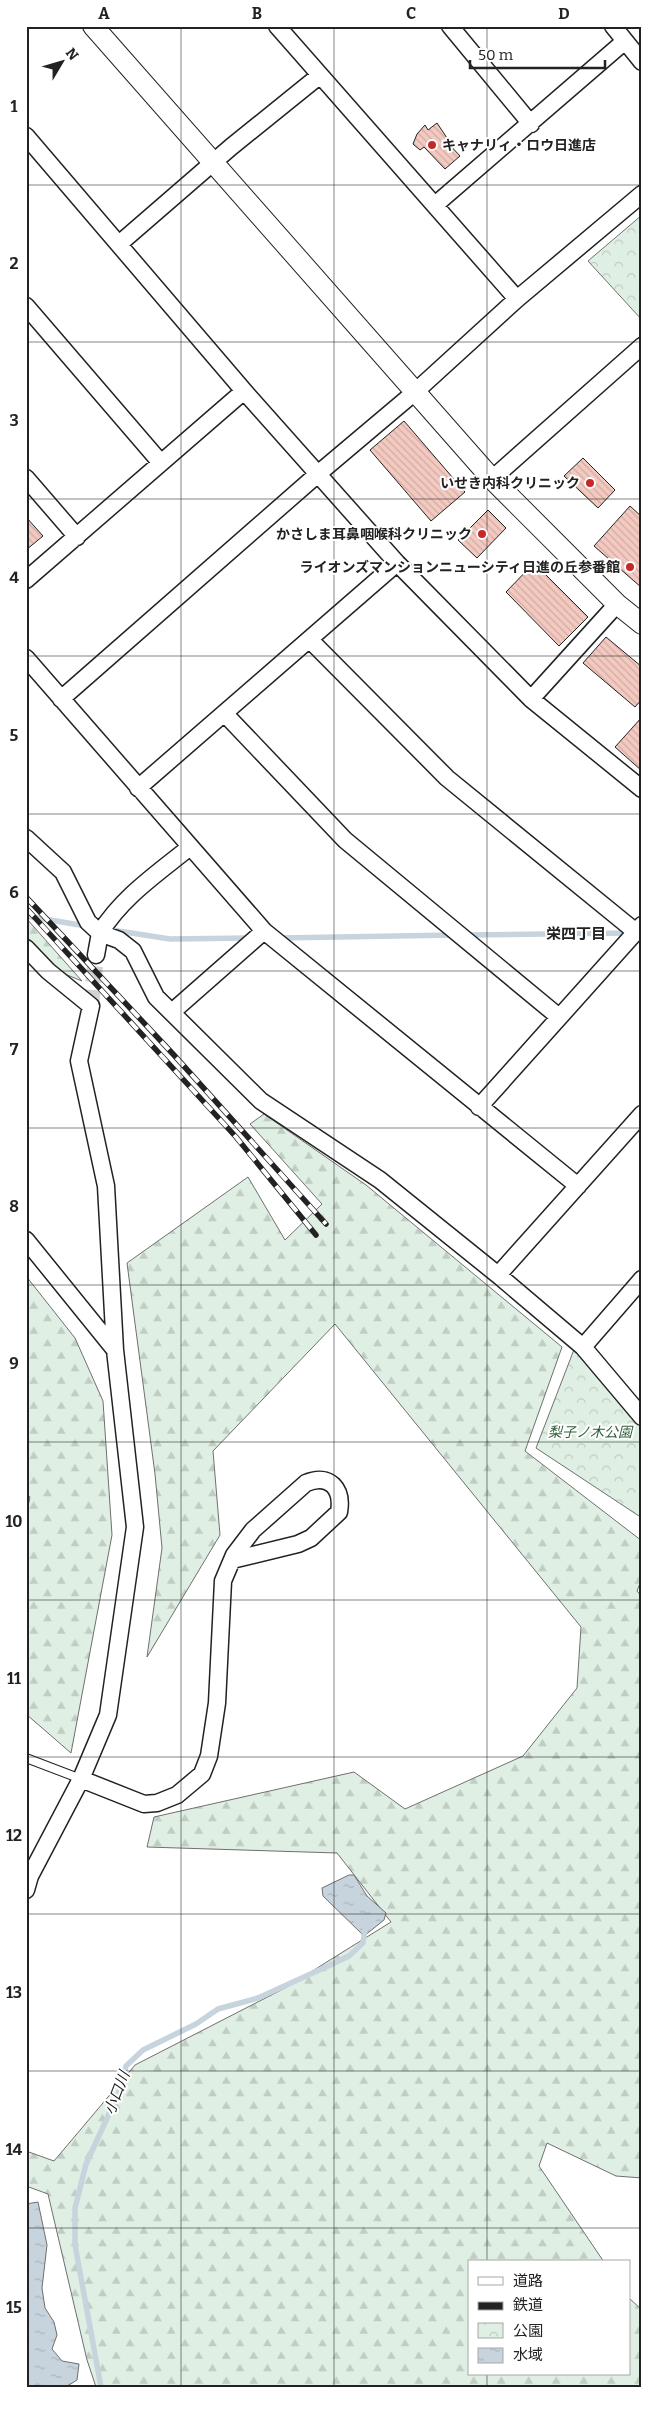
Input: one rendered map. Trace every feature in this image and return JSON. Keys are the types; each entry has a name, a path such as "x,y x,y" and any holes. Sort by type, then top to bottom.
{"street":[{"path":"93,26 492,479 617,604 642,624"},
{"path":"277,26 517,299"},
{"path":"450,26 531,124"},
{"path":"613,26 642,62"},
{"path":"435,205 625,41"},
{"path":"119,244 213,162 320,76"},
{"path":"26,136 244,391 319,473 397,564 531,699 642,789"},
{"path":"61,699 319,473 416,392 517,299 642,194"},
{"path":"26,306 161,463"},
{"path":"492,479 642,346"},
{"path":"26,580 244,391"},
{"path":"26,478 77,537"},
{"path":"138,788 397,564"},
{"path":"531,699 617,604"},
{"path":"310,640 447,778 639,928 479,1107"},
{"path":"26,658 264,931 578,1186"},
{"path":"225,714 345,840 559,1018"},
{"path":"26,838 63,872 88,922 100,933 119,940 133,951 156,997 261,1102 380,1180 498,1275 583,1347 642,1417"},
{"path":"96,955 100,933 110,916 123,902 190,847"},
{"path":"172,1012 264,931"},
{"path":"26,948 48,971 91,1006 79,1061 106,1186 115,1350 135,1527 108,1715 82,1779 30,1876 26,1890"},
{"path":"498,1275 642,1114"},
{"path":"26,1240 115,1350"},
{"path":"583,1347 642,1278"},
{"path":"82,1779 144,1804 157,1803 177,1795 202,1774 209,1756 217,1703 223,1581 232,1560 252,1530 306,1483 314,1479 324,1480 334,1486 340,1495 338,1512 311,1538 298,1544 232,1560"}],"lane":[{"path":"26,1758 82,1779"}],"green space":[{"path":"642,215 642,320 588,261"},
{"path":"26,918 82,981 50,968 26,941"},
{"path":"264,1114 366,1185 562,1347 525,1451 642,1541 642,1578 637,1591 642,1597 642,2178 616,2176 547,2143 539,2166 603,2260 468,2260 468,2376 630,2376 630,2299 642,2310 642,2387 96,2387 87,2360 48,2194 26,2186 26,2151 54,2161 135,2065 285,1988 391,1922 337,1853 147,1847 154,1817 354,1772 405,1809 523,1756 577,1688 581,1627 335,1324 213,1451 220,1535 147,1657 162,1548 155,1474 127,1263 248,1177 285,1240 322,1204 250,1124"},
{"path":"26,1276 75,1338 103,1401 112,1535 71,1753 26,1714 26,1515 30,1497 26,1493"},
{"name":"梨子ノ木公園","path":"575,1347 642,1426 642,1518 536,1448"}],"water":[{"path":"349,1875 354,1875 367,1896 386,1913 384,1920 364,1936 323,1896 322,1888"},
{"path":"38,2202 47,2245 42,2288 45,2308 54,2322 57,2335 52,2349 62,2361 79,2364 77,2380 66,2387 26,2387 26,2204"}],"building":[{"name":"キャナリィ・ロウ日進店","path":"437,123 449,141 448,143 460,156 445,169 424,147 420,150 413,144 417,134 425,125 428,130"},
{"path":"404,421 465,492 431,521 370,450"},
{"name":"いせき内科クリニック","path":"583,458 615,490 598,508 564,476"},
{"name":"ライオンズマンションニューシティ日進の丘参番館","path":"630,506 642,517 642,588 594,546"},
{"name":"かさしま耳鼻咽喉科クリニック","path":"488,510 506,528 477,558 458,540"},
{"path":"26,517 43,536 26,550"},
{"path":"534,563 588,617 559,646 506,592"},
{"path":"606,637 642,667 642,699 635,707 583,663"},
{"path":"642,717 642,771 615,747"}],"waterway":[{"path":"26,916 86,926"},
{"path":"112,930 170,939 250,938"},
{"path":"466,935 630,933"},
{"path":"279,938 455,935"},
{"name":"小口川","path":"101,2387 75,2245 75,2208 86,2164 120,2090 126,2066 143,2050 196,2024 218,2009 258,1998 349,1956 363,1943 365,1929"}],"tunnel":[{"path":"91,1006 96,955"}],"railway":[{"path":"26,897 173,1054 326,1224"},
{"path":"26,908 236,1137 316,1235"}],"place":[{"name":"キャナリィ・ロウ日進店","path":"432,145"},
{"name":"いせき内科クリニック","path":"590,483"},
{"name":"かさしま耳鼻咽喉科クリニック","path":"482,534"},
{"name":"ライオンズマンションニューシティ日進の丘参番館","path":"630,567"}],"district":[{"name":"栄四丁目","path":"576,934"}]}
